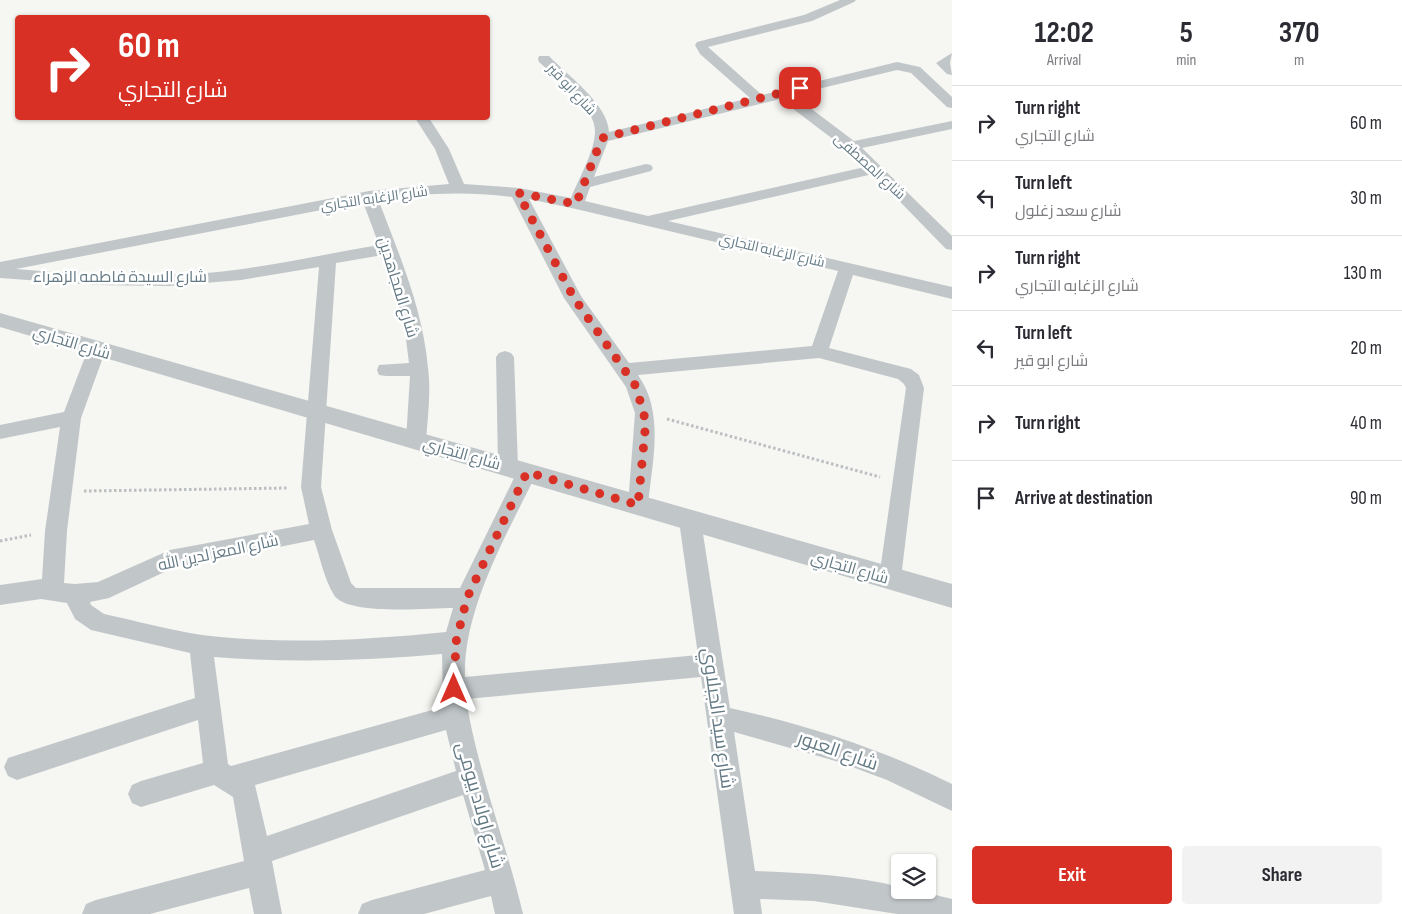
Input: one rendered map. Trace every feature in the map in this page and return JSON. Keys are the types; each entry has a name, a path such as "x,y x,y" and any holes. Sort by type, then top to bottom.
{"street":[{"path":"758,98 704,51 701,45 808,18 850,0"},
{"path":"952,57 942,63 952,71"},
{"name":"شارع ابو قير","path":"544,60 595,111 600,120 602,138"},
{"path":"576,204 602,138 758,98 901,66 915,70 952,104"},
{"name":"شارع المصطفى","path":"781,93 851,146 950,240"},
{"path":"423,120 442,149 460,189"},
{"path":"851,146 952,125"},
{"path":"584,184 646,168"},
{"path":"647,221 876,169"},
{"name":"شارع الزغابه التجاري","path":"0,266 369,196 429,189 460,189 518,193 576,204 952,293"},
{"path":"518,193 574,298 600,338 626,370 635,385 644,413 645,431 638,505"},
{"name":"شارع المجاهدين","path":"369,196 410,317 420,369 416,440"},
{"name":"شارع السيدة فاطمه الزهراء","path":"0,273 96,280 194,279 228,276 388,249"},
{"path":"328,259 311,487 321,530 342,589 349,596 361,600 467,598"},
{"path":"819,352 847,268"},
{"name":"شارع التجاري","path":"2,323 517,469 952,596"},
{"path":"52,590 56,531 71,418 97,350"},
{"path":"626,370 819,352 904,374 912,380 915,388 890,578"},
{"path":"505,357 517,469"},
{"path":"386,370 420,369"},
{"path":"0,432 71,418"},
{"name":"شارع اولاد بيومى","path":"509,914 502,879 472,779 456,715 454,689 456,642 467,598 517,469"},
{"name":"شارع سيد الجبلاوي","path":"690,521 748,914"},
{"name":"شارع المعز لدين الله","path":"0,595 29,589 75,594 101,592 170,559 321,530"},
{"path":"75,594 83,612 99,623 201,645 264,650 328,650 392,648 456,642"},
{"path":"201,645 208,705 224,776 245,791 268,914"},
{"path":"454,689 712,665"},
{"path":"17,766 208,705"},
{"path":"142,794 224,776 456,715"},
{"name":"شارع العبور","path":"720,717 774,729 829,745 884,766 952,798"},
{"path":"96,914 258,862 472,779"},
{"path":"372,914 502,879"},
{"path":"743,884 814,887 885,897 952,913"}],"path":[{"path":"644,413 902,483"},
{"path":"62,491 311,487"},
{"path":"0,541 56,531"}],"route":[{"path":"454,689 453,665 456,642 467,598 527,472 638,505 645,431 641,400 626,370 588,322 518,193 576,204 602,138 800,88"}]}
